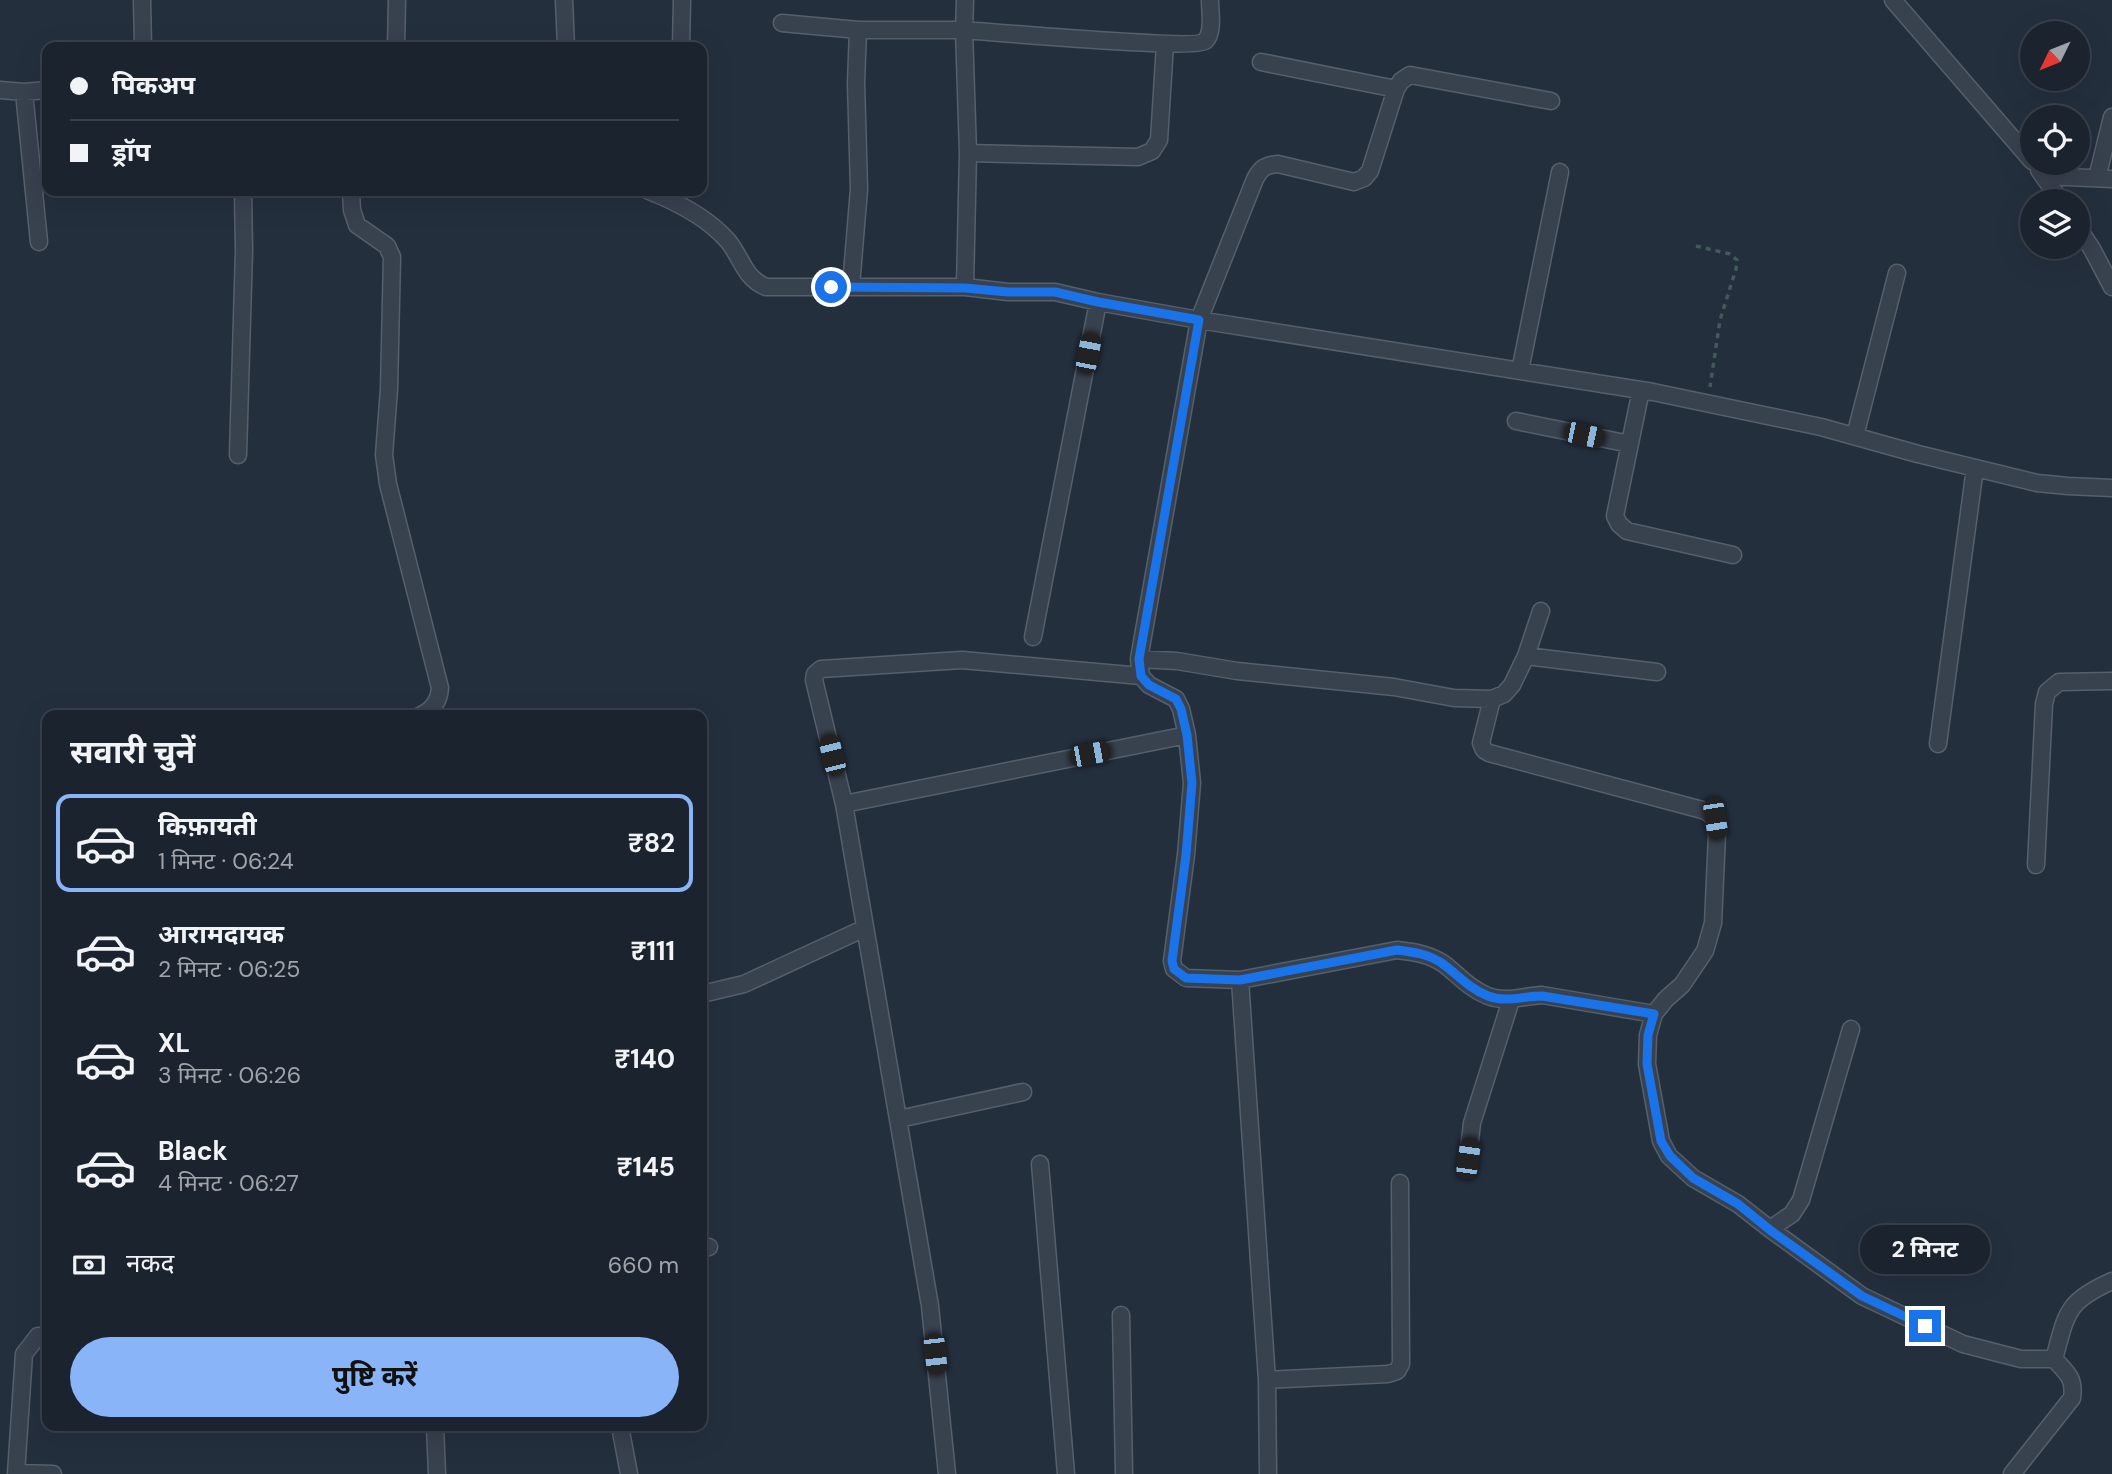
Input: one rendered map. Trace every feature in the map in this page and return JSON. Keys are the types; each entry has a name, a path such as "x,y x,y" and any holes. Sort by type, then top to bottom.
{"street":[{"path":"142,0 143,42"},
{"path":"396,42 397,0"},
{"path":"564,0 566,42"},
{"path":"681,42 682,0"},
{"path":"965,0 968,153 965,288"},
{"path":"782,23 858,30 964,30 1200,44 1207,40 1210,32 1210,0"},
{"path":"1893,0 2020,148"},
{"path":"851,286 859,189 856,83 858,30"},
{"path":"968,153 1138,157 1152,150 1158,140 1165,44"},
{"path":"1261,62 1396,89"},
{"path":"1551,101 1410,75 1401,81 1396,89 1370,171 1364,178 1354,182 1278,164 1260,169 1199,320 1139,659 1141,676 1149,685 1176,699 1187,735 1192,783 1172,961 1174,969 1186,978 1240,980 1397,950 1423,954 1442,963 1469,986 1489,997 1511,1000 1525,996 1542,996 1654,1014"},
{"path":"0,90 42,90"},
{"path":"24,92 39,242"},
{"path":"2044,176 2105,178 2112,117"},
{"path":"1520,371 1560,172"},
{"path":"2044,176 2053,189"},
{"path":"238,455 243,196"},
{"path":"351,196 357,225 387,246 392,257 389,389 384,454 388,484 440,688 439,699 428,710"},
{"path":"674,196 728,241 754,282 766,287 851,286 1055,292 1199,320 1641,390 1821,427 2037,482 2112,488"},
{"path":"2090,246 2112,287"},
{"path":"1855,436 1898,273"},
{"path":"1033,637 1098,302"},
{"path":"1641,390 1615,516 1619,524 1627,531 1733,555"},
{"path":"1516,421 1630,444"},
{"path":"1938,744 1975,468"},
{"path":"1139,659 1177,661 1237,671 1394,687 1454,698 1492,699 1504,694 1512,685 1541,611"},
{"path":"1525,656 1657,672"},
{"path":"947,1474 930,1306 899,1119 844,804 814,680 821,669 962,660 1141,676"},
{"path":"2036,865 2044,704 2047,692 2059,682 2112,681"},
{"path":"1492,699 1481,743 1489,753 1706,811 1715,819 1717,835 1713,923 1705,951 1682,985 1654,1014 1648,1035 1647,1064 1661,1141 1670,1156 1693,1178 1738,1204 1862,1296 1963,1344 2021,1359 2054,1359 2068,1374 2074,1386 2072,1398 2012,1474"},
{"path":"844,804 1187,735"},
{"path":"707,993 744,984 865,928"},
{"path":"1240,980 1267,1380 1268,1474"},
{"path":"1468,1158 1472,1124 1511,1000"},
{"path":"1770,1230 1792,1214 1801,1200 1851,1029"},
{"path":"899,1119 1023,1092"},
{"path":"1040,1164 1066,1474"},
{"path":"1267,1380 1388,1374 1397,1371 1401,1364 1402,1337 1400,1183"},
{"path":"2054,1359 2071,1308 2091,1290 2112,1281"},
{"path":"1121,1315 1124,1474"},
{"path":"42,1336 38,1336 24,1354 16,1474 53,1474"},
{"path":"435,1431 437,1474"},
{"path":"621,1431 629,1474"}],"path":[{"path":"1696,246 1730,254 1737,260 1720,320 1707,403"}],"route":[{"path":"831,287 1055,292 1199,320 1139,659 1141,676 1149,685 1176,699 1187,735 1192,783 1172,961 1179,974 1196,979 1240,980 1397,950 1423,954 1442,963 1469,986 1489,997 1511,1000 1525,996 1542,996 1654,1014 1648,1035 1647,1064 1661,1141 1670,1156 1693,1178 1738,1204 1862,1296 1925,1326"}]}
